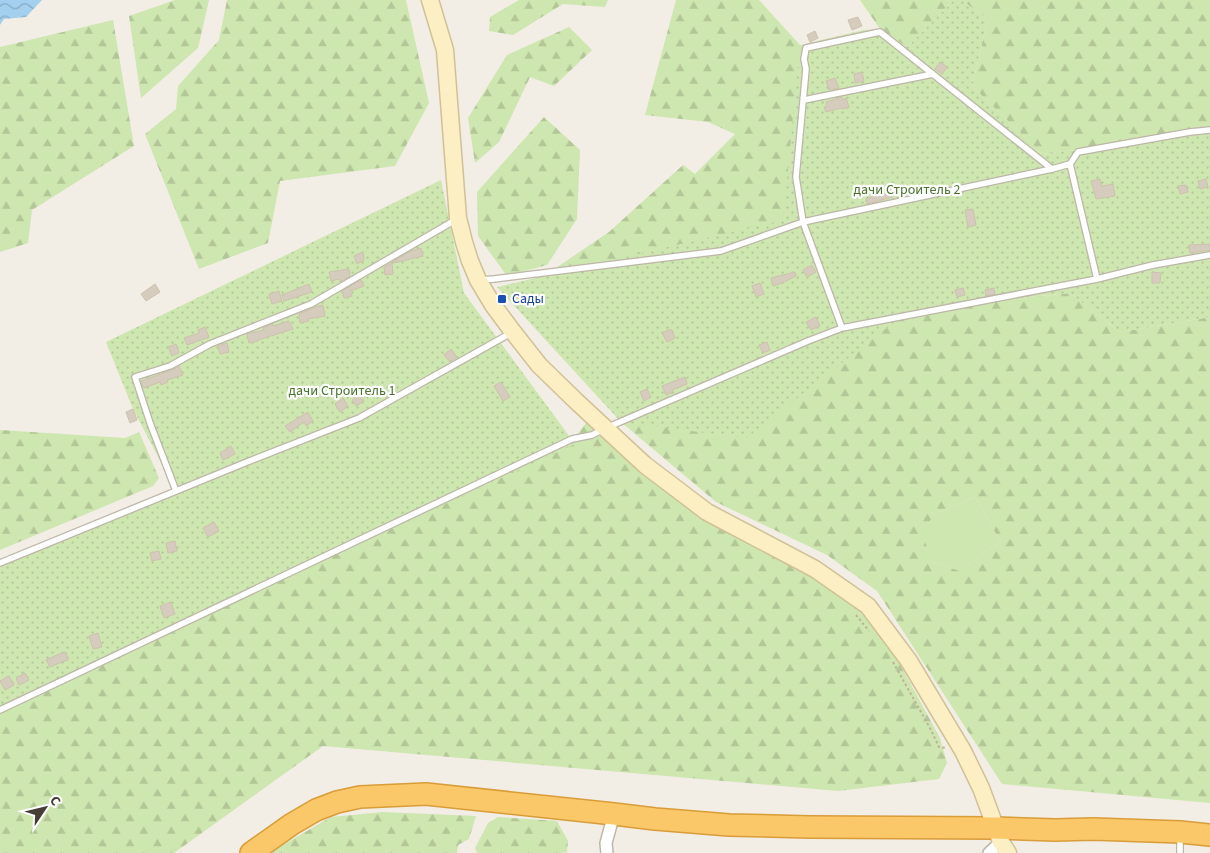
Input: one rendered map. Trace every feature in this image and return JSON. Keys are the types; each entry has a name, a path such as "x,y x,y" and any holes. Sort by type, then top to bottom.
{"highway":[{"path":"251,853 292,824 316,810 337,802 360,797 426,794 656,819 729,825 810,827 998,844 1180,843 1210,835"}],"street":[{"path":"430,0 445,50 458,218 468,255 478,280 493,305 539,365 644,465 707,512 815,568 868,606 909,661 963,751 981,788 998,844"},
{"path":"607,853 606,843 614,814"}],"lane":[{"path":"842,328 803,222 796,177 804,100 806,69 804,58 806,48 880,32 1052,169"},
{"path":"804,100 933,74"},
{"path":"478,280 721,251 803,222 1052,169 1070,164 1078,152 1210,130"},
{"path":"1070,164 1096,279"},
{"path":"176,491 135,377 170,366 210,344 311,304 458,218"},
{"path":"0,710 572,439 592,435 842,328 1210,255"},
{"path":"0,563 359,418 512,332"}],"path":[{"path":"857,615 874,638"},
{"path":"891,660 939,746 963,751"}],"green space":[{"path":"175,0 209,0 198,48 141,98 129,16"},
{"path":"227,0 406,0 429,103 395,166 280,181 268,243 199,269 145,134 176,109 178,86 219,40"},
{"path":"519,0 608,0 605,7 563,4 513,35 489,31 490,17"},
{"path":"676,0 759,0 800,45 808,176 783,220 516,295 609,232 683,165 695,174 735,134 708,122 645,115"},
{"path":"860,0 954,0 907,47 880,29"},
{"name":"дачи Строитель 2","path":"954,0 961,0 988,19 972,86 1042,154 1210,133 1210,317 1120,332 1070,293 935,307 901,317 746,438 621,422 497,287 783,220 800,45 864,30 880,29 907,47"},
{"path":"961,0 1210,0 1210,133 1042,154 972,86 988,19"},
{"path":"113,20 134,146 32,210 28,243 0,252 0,47"},
{"path":"569,27 592,50 554,86 530,77 499,142 475,163 468,118 507,55"},
{"path":"544,117 580,150 577,219 547,265 507,276 478,236 477,192"},
{"name":"дачи Строитель 1","path":"441,180 464,293 575,444 0,710 0,564 176,491 133,409 106,342"},
{"path":"1070,293 1120,332 1210,317 1210,803 1002,784 877,591 827,555 716,502 621,422 821,336 935,307","holes":["975,497 1000,541 960,571 931,561 922,531 935,514"]},
{"path":"589,419 606,434 813,576 861,612 896,657 940,738 947,763 939,779 838,791 323,746 174,853 0,853 0,710 570,443"},
{"path":"0,430 125,438 139,432 159,478 153,486 0,550"},
{"path":"975,497 1000,541 960,571 931,561 921,531 935,514"},
{"path":"382,812 476,816 469,839 458,845 457,853 269,853 331,817"},
{"path":"498,817 557,821 568,841 567,852 477,853 475,848 488,823"}],"water":[{"path":"0,0 42,0 26,17 4,19 0,25"}],"building":[{"path":"858,17 862,26 852,30 848,20"},
{"path":"815,31 818,38 810,42 807,35"},
{"path":"940,62 947,67 942,74 935,69"},
{"path":"862,72 864,81 855,83 854,74"},
{"path":"835,78 839,88 829,90 826,81"},
{"path":"842,97 843,100 846,98 849,107 826,112 824,107 827,106 826,102"},
{"path":"1100,179 1102,186 1113,184 1115,196 1096,199 1091,181"},
{"path":"1206,179 1208,187 1200,189 1198,181"},
{"path":"1186,185 1188,192 1180,194 1178,186"},
{"path":"890,189 893,197 867,204 866,199"},
{"path":"973,209 976,225 968,227 965,210"},
{"path":"1210,244 1210,250 1190,253 1189,245"},
{"path":"421,248 423,256 394,263 394,261 411,251"},
{"path":"363,252 364,260 357,264 354,256"},
{"path":"392,263 393,274 385,275 384,267"},
{"path":"812,265 816,272 807,277 803,270"},
{"path":"349,269 350,276 340,282 339,279 331,281 329,272"},
{"path":"795,272 796,276 773,286 771,278"},
{"path":"1152,272 1161,273 1160,283 1152,283"},
{"path":"361,280 364,286 350,291 352,296 344,298 342,291"},
{"path":"760,283 764,294 756,297 752,286"},
{"path":"155,284 160,292 146,301 141,294"},
{"path":"309,284 312,292 284,301 282,295"},
{"path":"963,288 965,295 957,297 955,290"},
{"path":"994,288 995,294 986,296 985,290"},
{"path":"279,291 282,301 272,304 269,294"},
{"path":"323,305 325,316 308,319 309,321 300,323 299,314"},
{"path":"816,317 820,326 811,330 806,322"},
{"path":"289,321 293,329 249,343 247,334 264,330 263,328 273,324 273,326"},
{"path":"205,327 209,337 187,345 184,338 199,333 198,330"},
{"path":"672,330 675,338 667,342 662,333"},
{"path":"767,342 770,350 763,353 759,345"},
{"path":"227,343 229,352 220,354 218,346"},
{"path":"176,344 179,353 172,356 168,347"},
{"path":"451,349 457,357 450,362 444,355"},
{"path":"179,366 183,375 167,380 168,382 161,385 160,382 144,388 141,381"},
{"path":"685,377 687,384 672,390 673,392 666,395 662,386"},
{"path":"501,382 510,397 503,401 494,386"},
{"path":"647,389 651,397 644,401 640,392"},
{"path":"360,395 364,401 356,406 352,400"},
{"path":"343,398 348,406 340,412 335,404"},
{"path":"133,409 137,420 130,423 126,412"},
{"path":"308,412 313,421 306,426 304,422 290,432 285,426"},
{"path":"231,446 235,454 223,460 220,453"},
{"path":"214,522 219,531 208,537 203,528"},
{"path":"175,541 177,551 168,553 166,543"},
{"path":"159,551 161,559 152,561 150,553"},
{"path":"171,602 175,614 164,618 160,606"},
{"path":"98,633 102,647 93,649 89,636"},
{"path":"66,652 68,660 50,667 46,660"},
{"path":"25,673 29,680 19,685 16,678"},
{"path":"9,676 14,685 5,690 0,681"}],"place":[{"name":"Сады","path":"502,299"}]}
